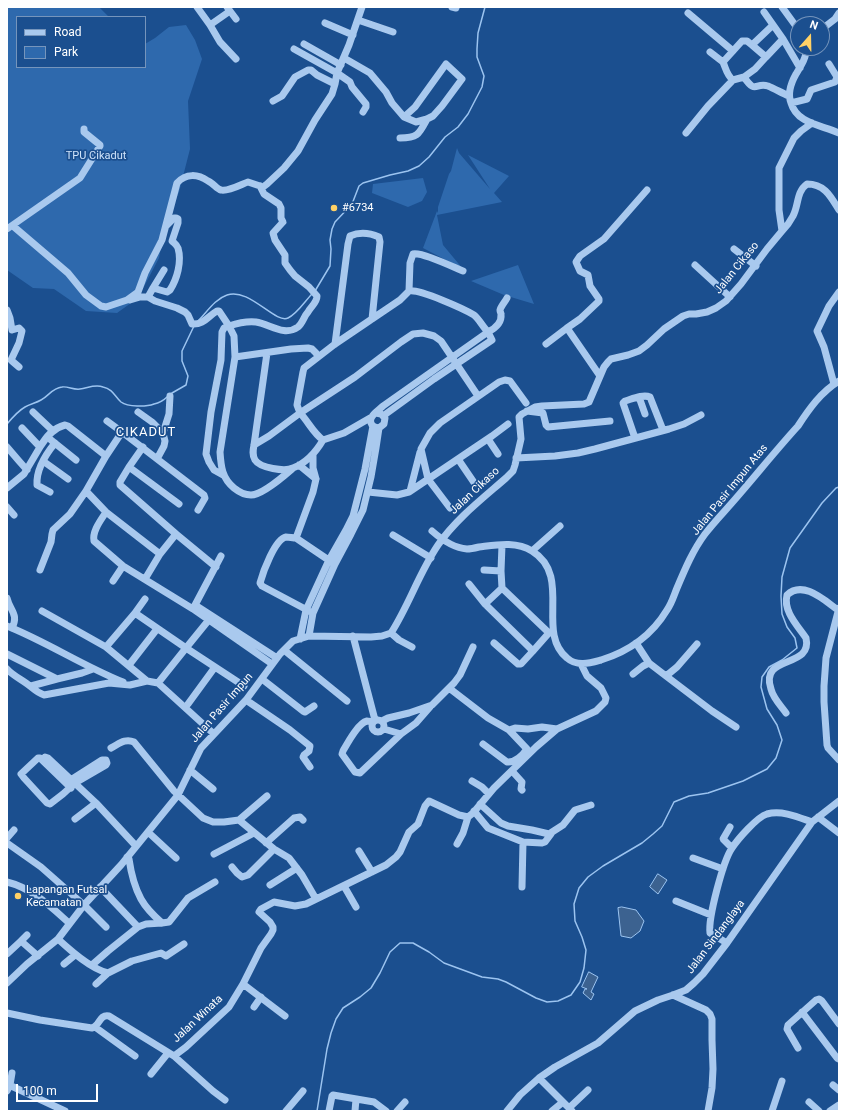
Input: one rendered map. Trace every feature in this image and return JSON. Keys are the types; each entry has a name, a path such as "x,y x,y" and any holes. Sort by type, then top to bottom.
{"street":[{"path":"197,7 220,42 236,59"},
{"path":"127,300 138,292 162,240 164,227 177,183 181,179 195,175 207,180 222,190 233,188 248,182 263,187 284,168 298,151 315,120 332,94 337,73 353,35 362,7"},
{"path":"782,7 790,18"},
{"path":"210,25 229,9 236,19"},
{"path":"764,12 783,39 800,68"},
{"path":"688,13 733,51"},
{"path":"830,23 839,13"},
{"path":"358,20 393,32"},
{"path":"325,23 353,35"},
{"path":"752,45 773,25"},
{"path":"686,133 708,106 733,80 744,77 755,69 783,39"},
{"path":"723,62 742,41 747,41 766,57"},
{"path":"304,44 370,73 404,117 416,122 433,116 462,79 446,64 415,107 404,117"},
{"path":"294,49 350,82 352,87 366,104 363,112"},
{"path":"710,52 723,62 727,73 733,80"},
{"path":"805,56 800,68 792,80 790,99 792,109 796,114 805,120 839,133"},
{"path":"744,77 748,84 753,87 756,88 765,85 790,99 807,99 811,90 835,82 837,77 829,64"},
{"path":"273,101 282,96 295,77 308,70 311,70 317,75 335,84"},
{"path":"400,138 410,138 417,135 427,119"},
{"path":"416,122 420,131"},
{"path":"782,232 779,210 779,168 794,138 812,123"},
{"path":"84,129 86,135 100,146 80,178 10,228 68,273 86,295 101,306 106,307 127,300 148,297 184,312 194,324 206,320 219,311 234,336 235,357 220,452 221,468 223,475 228,482 242,494 252,495 261,492 292,469 300,465 313,454 323,440 344,433 377,416"},
{"name":"Jalan Cikaso","path":"442,540 456,523 513,471 521,434 520,417 525,411 542,406 587,403 590,401 604,367 611,359 639,351 675,321 689,314 707,312 716,308 730,296 756,266 767,249 782,232 793,217 796,210 798,196 803,187 807,184 817,186 830,195 839,210"},
{"path":"223,475 214,470 206,454 211,412 221,360 222,332 224,328 239,323 258,322 281,331 295,328 300,324 317,299 315,293 295,276 285,263 285,255 275,240 274,233 283,222 281,218 281,208 279,204 264,194 260,186"},
{"path":"546,344 580,320 599,301 590,286 588,276 580,271 576,262 604,239 647,190"},
{"path":"153,288 167,292 170,290 177,275 179,264 178,247 172,241 178,219 174,218 164,227"},
{"path":"335,344 348,244 350,236 354,234 372,234 379,237 380,242 372,319"},
{"path":"734,249 756,266"},
{"path":"323,440 300,413 297,405 302,372 307,366 335,344 400,300 409,291 410,263 413,254 418,253 424,255 463,271"},
{"path":"695,265 730,296"},
{"path":"148,297 164,270"},
{"path":"409,291 416,291 464,310 475,316 488,332"},
{"path":"837,382 824,347 816,331 829,306 839,292"},
{"path":"376,427 371,424 389,402 455,361 488,332 494,329 501,318 500,311 507,298"},
{"path":"7,310 8,321 12,330 19,328 22,331 19,343 11,360 19,367"},
{"path":"567,328 600,376"},
{"path":"254,445 355,376 413,334 423,333 434,336 441,341 478,396"},
{"path":"235,357 291,348 312,349 318,357"},
{"path":"267,352 253,455 255,461 260,464 276,469 292,469"},
{"path":"410,491 421,449 430,433 440,423 499,382 507,380 510,381 526,403"},
{"name":"Jalan Pasir Impun Atas","path":"581,664 610,657 636,643 652,630 668,609 690,559 705,535 798,426 811,407 837,382"},
{"path":"635,438 623,403 624,401 646,395 650,396 663,430"},
{"path":"163,433 169,414 170,396"},
{"path":"638,397 645,414"},
{"path":"525,411 543,413 546,425 548,426 610,421"},
{"path":"33,412 53,431"},
{"path":"138,412 152,422 163,433 165,441 164,446 157,459"},
{"path":"516,458 578,453 684,424 701,414"},
{"path":"376,427 384,424 385,422 377,416"},
{"path":"107,421 204,495 205,498 198,510"},
{"path":"368,492 397,495 410,491 508,424"},
{"path":"8,486 24,474 47,436 62,425 68,426 106,456"},
{"path":"332,562 352,534 368,492 376,448 376,427"},
{"path":"300,639 310,611 353,516 376,427"},
{"path":"22,428 40,447"},
{"path":"40,570 51,542 53,530 70,514 122,432"},
{"path":"47,436 76,460"},
{"path":"488,438 498,454"},
{"path":"50,492 37,485 37,478 45,455 55,443"},
{"path":"7,447 27,470"},
{"path":"143,448 128,467 120,482 120,485 216,567"},
{"path":"421,449 428,479 450,508"},
{"path":"296,538 313,492 316,479 313,468 313,454"},
{"path":"458,459 475,484"},
{"path":"43,461 68,479"},
{"path":"300,465 316,479"},
{"path":"128,467 179,504"},
{"path":"86,491 106,512 160,554"},
{"path":"7,507 14,515"},
{"path":"106,512 96,529 93,539 94,541 123,566 194,607 274,661"},
{"path":"532,551 560,526"},
{"path":"432,531 442,540 466,549 514,545 532,551 545,563 550,574 552,584 554,634 556,644 567,658 581,664 587,676 601,688 606,698 605,702 596,711 556,729 536,747 468,816 463,833 457,844"},
{"path":"145,579 160,554 176,534"},
{"path":"393,535 431,558"},
{"path":"310,611 262,586 260,583 274,549 280,541 286,537 296,538 332,562"},
{"path":"412,647 399,640 392,633 420,577 442,540"},
{"path":"494,643 518,664 521,664 548,634 548,632 502,588 502,545"},
{"path":"194,607 221,556"},
{"path":"113,581 123,566"},
{"path":"484,570 501,571"},
{"path":"469,584 485,604 533,651"},
{"path":"485,604 502,588"},
{"path":"786,713 771,690 769,674 775,667 795,659 807,646 806,638 790,614 786,605 787,595 792,591 808,591 839,609 826,658 824,691 827,745 839,760"},
{"path":"7,598 15,614 15,623 10,627 93,669 130,685"},
{"path":"106,647 145,599"},
{"path":"42,611 106,647 147,681"},
{"path":"309,636 310,611"},
{"path":"135,613 244,686"},
{"path":"158,683 210,618"},
{"path":"129,665 157,629"},
{"name":"Jalan Pasir Impun","path":"7,983 58,939 84,905 148,832 178,795 201,748 246,700 274,661 293,641 309,636 371,637 392,633"},
{"path":"353,636 377,721"},
{"path":"636,643 649,663 712,711 736,727"},
{"path":"666,676 677,667 697,644"},
{"path":"432,705 409,713 362,723 356,729 342,754 355,772 360,773 401,734 416,722 454,683 460,675 473,647"},
{"path":"284,650 347,701"},
{"path":"7,654 57,679"},
{"path":"633,674 649,663"},
{"path":"188,704 215,667"},
{"path":"7,669 31,686 39,694 44,695 109,683 130,685 147,681 158,683 214,734"},
{"path":"31,686 93,669"},
{"path":"262,679 303,711 305,712 314,706"},
{"path":"449,688 488,718 509,730 527,749 515,761 507,762 483,744"},
{"path":"246,700 290,730 310,746 309,751 303,757 310,767"},
{"path":"377,721 372,727 375,732 380,732 384,729 401,734"},
{"path":"377,721 384,723 384,729"},
{"path":"509,730 515,728 528,729 542,727 556,729"},
{"path":"111,748 124,740 134,742 178,795 202,818 213,822 239,820 267,796"},
{"path":"71,783 51,804 48,803 22,774 38,758 42,760 45,757 48,758 71,783 96,803 136,846"},
{"path":"190,770 213,789"},
{"path":"512,771 522,782 522,790"},
{"path":"472,781 482,787 489,794"},
{"path":"239,820 266,843 289,858 316,899 386,865 400,852 409,832 418,824 429,801 459,815 468,816"},
{"name":"Jalan Sindanglaya","path":"507,1111 520,1095 539,1078 555,1067 598,1043 635,1011 658,1000 686,990 704,974 812,822 839,801"},
{"path":"75,819 96,803"},
{"path":"480,804 502,823 508,826 551,834"},
{"path":"474,811 488,828 523,842 542,843 545,842 575,810 591,805"},
{"path":"727,943 710,933 711,915 723,868 732,848 759,818 767,814 779,812 785,813 812,822"},
{"path":"266,843 294,818 300,817 303,820"},
{"path":"818,817 839,833"},
{"path":"730,827 723,839 732,848"},
{"path":"7,838 14,830"},
{"path":"148,832 176,858"},
{"path":"214,854 254,833"},
{"path":"522,887 523,842"},
{"path":"7,843 41,866 106,927"},
{"path":"232,867 236,873 245,877 248,876 274,849"},
{"path":"359,852 372,872"},
{"path":"127,857 129,859 134,882 141,900 149,911 162,923"},
{"path":"693,858 723,868"},
{"path":"270,885 297,868"},
{"path":"7,882 19,886 44,900 69,923"},
{"path":"92,965 138,927 146,924 169,922 188,898 215,882"},
{"path":"344,886 356,907"},
{"path":"100,887 138,927"},
{"name":"Jalan Winata","path":"95,1027 105,1015 171,1055 186,1047 229,1007 244,984 261,948 273,930 270,922 260,914 261,909 274,902 295,906 316,899"},
{"path":"676,901 711,915"},
{"path":"7,954 27,935"},
{"path":"58,939 76,955 98,969 108,972"},
{"path":"21,941 38,956"},
{"path":"96,984 108,972 132,961 161,953 165,956 184,944"},
{"path":"64,964 76,955"},
{"path":"244,984 285,1016"},
{"path":"674,995 706,1010 712,1019 713,1070 708,1111"},
{"path":"254,1007 261,997"},
{"path":"798,1048 787,1027 816,1000 819,999 822,1001 838,1020"},
{"path":"802,1012 836,1058 839,1059"},
{"path":"7,1013 82,1028 95,1027 135,1056"},
{"path":"151,1074 171,1055 225,1100"},
{"path":"539,1078 570,1109 588,1090"},
{"path":"772,1111 782,1081"},
{"path":"8,1084 65,1111"},
{"path":"833,1085 839,1090"},
{"path":"286,1111 303,1091"},
{"path":"329,1111 332,1095 374,1102 386,1111"},
{"path":"355,1111 356,1099"},
{"path":"397,1111 405,1102"},
{"path":"552,1111 563,1102"},
{"path":"810,1102 819,1111"},
{"path":"830,1111 839,1105"}],"green space":[{"name":"TPU Cikadut","path":"7,7 99,7 108,16 16,16 16,68 146,68 146,43 169,27 186,25 195,40 202,59 188,101 190,149 179,192 165,226 159,258 138,298 117,313 86,311 54,289 33,288 7,270"},
{"path":"457,148 459,153 490,189 468,155 509,176 494,193 502,202 437,215 443,245 463,269 423,248 437,211 438,213 438,207 451,171"},
{"path":"423,178 427,192 422,201 408,207 372,193 373,184"},
{"path":"518,265 534,304 504,295 471,281"}],"shaded area":[{"path":"658,874 667,880 658,894 650,887"},
{"path":"622,907 636,910 644,921 640,931 631,938 621,936 618,908"},
{"path":"589,972 598,977 591,992 594,994 591,1000 583,993 585,989 587,989 582,987"}],"waterway":[{"path":"315,291 330,266 330,240 332,229 335,222 352,204 359,186 363,183 408,171 419,166 429,157 445,137 458,127 468,114 482,87 484,76 477,57 477,49 478,33 485,7"},
{"path":"198,321 215,303 227,295 235,294 244,296 253,300 276,316 288,318 295,314 312,294"},
{"path":"172,393 186,385 188,376 182,361 182,351 194,326"},
{"path":"7,424 22,409 41,400 53,390 62,387 83,389 100,386 109,389 124,404 132,406 151,405 160,402 167,397"},
{"path":"317,1111 327,1049 336,1019 343,1008 371,988 390,952 400,943 413,943 444,963 482,977 498,979 506,982 536,998 547,1002 558,1001 571,995 580,982 584,968 586,950 575,921 574,904 579,888 588,877 603,866 642,843 653,834 662,826 674,802 689,796 708,793 743,781 767,769 776,758 782,740 777,725 767,709 761,687 762,677 769,667 782,660 797,648 795,638 787,627 782,614 782,577 790,548 822,503 836,488 839,487"}],"place":[{"name":"#6734","path":"334,208"},
{"name":"Lapangan Futsal Kecamatan","path":"18,896"}],"district":[{"name":"CIKADUT","path":"146,433"}]}
